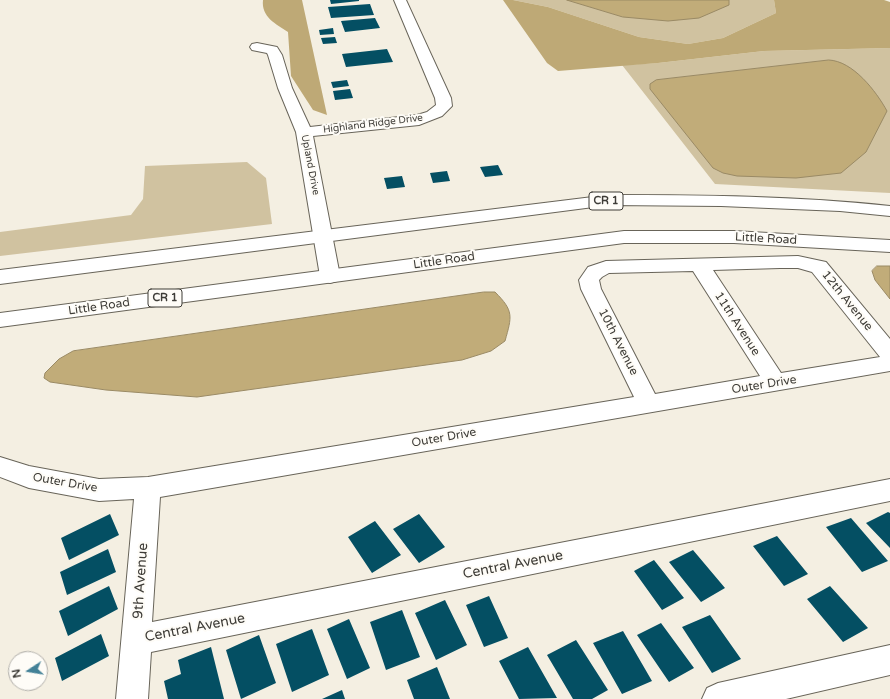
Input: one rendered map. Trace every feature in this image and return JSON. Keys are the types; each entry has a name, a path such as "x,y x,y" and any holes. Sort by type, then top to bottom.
{"street":[{"name":"Highland Ridge Drive","path":"304,132 420,120 434,115 444,106 443,98 400,0"},
{"name":"Upland Drive","path":"257,47 272,50 275,55 285,88 304,132 330,276"},
{"name":"CR 1","path":"0,277 609,200 721,201 840,206 890,211"},
{"name":"Little Road","path":"0,320 624,237 734,237 890,246"},
{"name":"12th Avenue","path":"699,265 798,262 819,267 890,354"},
{"name":"10th Avenue","path":"649,404 591,289 589,280 595,272 606,267 699,265"},
{"name":"11th Avenue","path":"699,265 776,383"},
{"name":"Outer Drive","path":"0,466 29,477 99,490 148,488 890,364"},
{"name":"9th Avenue","path":"132,699 148,488"},
{"name":"Central Avenue","path":"136,640 890,490"},
{"path":"718,699 890,660"}],"shaded area":[{"path":"263,0 302,0 327,115 313,110 291,76 288,32 270,19 264,11"},
{"path":"503,0 513,0 548,7 639,37 688,44 723,38 776,13 774,0 884,0 890,2 890,48 764,51 658,63 558,71 547,63"},
{"path":"513,0 774,0 776,13 723,38 688,44 639,37 548,7"},
{"path":"567,0 729,0 729,5 699,18 668,21 623,17"},
{"path":"890,48 890,193 715,184 622,65 658,63 764,51"},
{"path":"829,60 847,66 863,78 877,95 887,111 866,152 841,173 796,178 737,176 723,173 713,168 650,89 650,84 656,80"},
{"path":"247,162 266,178 272,224 0,256 0,232 131,215 143,199 145,166"},
{"path":"877,266 890,266 890,299 875,280 872,271"},
{"path":"484,292 495,292 506,304 510,314 510,320 505,341 491,351 462,360 197,397 106,390 50,382 44,378 45,373 59,359 73,351"}],"building":[{"path":"330,0 359,0 359,1 331,4"},
{"path":"370,4 374,15 331,18 328,7"},
{"path":"375,18 380,28 345,32 341,21"},
{"path":"333,28 334,34 320,35 319,30"},
{"path":"335,37 337,43 323,44 321,38"},
{"path":"387,49 393,62 346,67 342,54"},
{"path":"347,80 349,86 333,88 331,82"},
{"path":"350,89 353,98 335,100 333,91"},
{"path":"498,165 503,175 485,177 480,167"},
{"path":"447,171 450,181 433,183 430,173"},
{"path":"402,176 405,187 387,189 384,178"},
{"path":"888,512 890,513 890,548 866,523"},
{"path":"110,514 119,535 69,560 61,538"},
{"path":"419,514 445,547 419,563 393,529"},
{"path":"851,518 888,561 862,572 826,527"},
{"path":"375,521 401,555 372,573 348,537"},
{"path":"777,536 808,574 784,586 753,546"},
{"path":"108,549 116,572 67,595 60,572"},
{"path":"693,550 725,588 701,602 669,562"},
{"path":"654,560 684,598 662,610 634,571"},
{"path":"109,586 118,609 68,636 59,611"},
{"path":"830,586 868,628 843,642 807,599"},
{"path":"489,596 508,638 484,647 466,605"},
{"path":"445,600 467,645 436,660 415,613"},
{"path":"402,610 420,657 386,670 370,622"},
{"path":"710,615 741,659 712,673 682,627"},
{"path":"349,619 370,668 347,679 327,629"},
{"path":"661,623 694,668 669,682 637,635"},
{"path":"312,629 329,675 292,692 276,644"},
{"path":"623,631 652,681 622,694 593,643"},
{"path":"101,634 109,656 62,681 55,658"},
{"path":"259,635 276,683 241,699 226,650"},
{"path":"576,640 608,690 592,699 573,699 547,655"},
{"path":"211,647 224,699 168,699 164,681 181,674 178,660"},
{"path":"528,647 557,698 519,699 499,661"},
{"path":"437,667 450,699 414,699 407,680"},
{"path":"342,690 345,699 322,699"}]}
